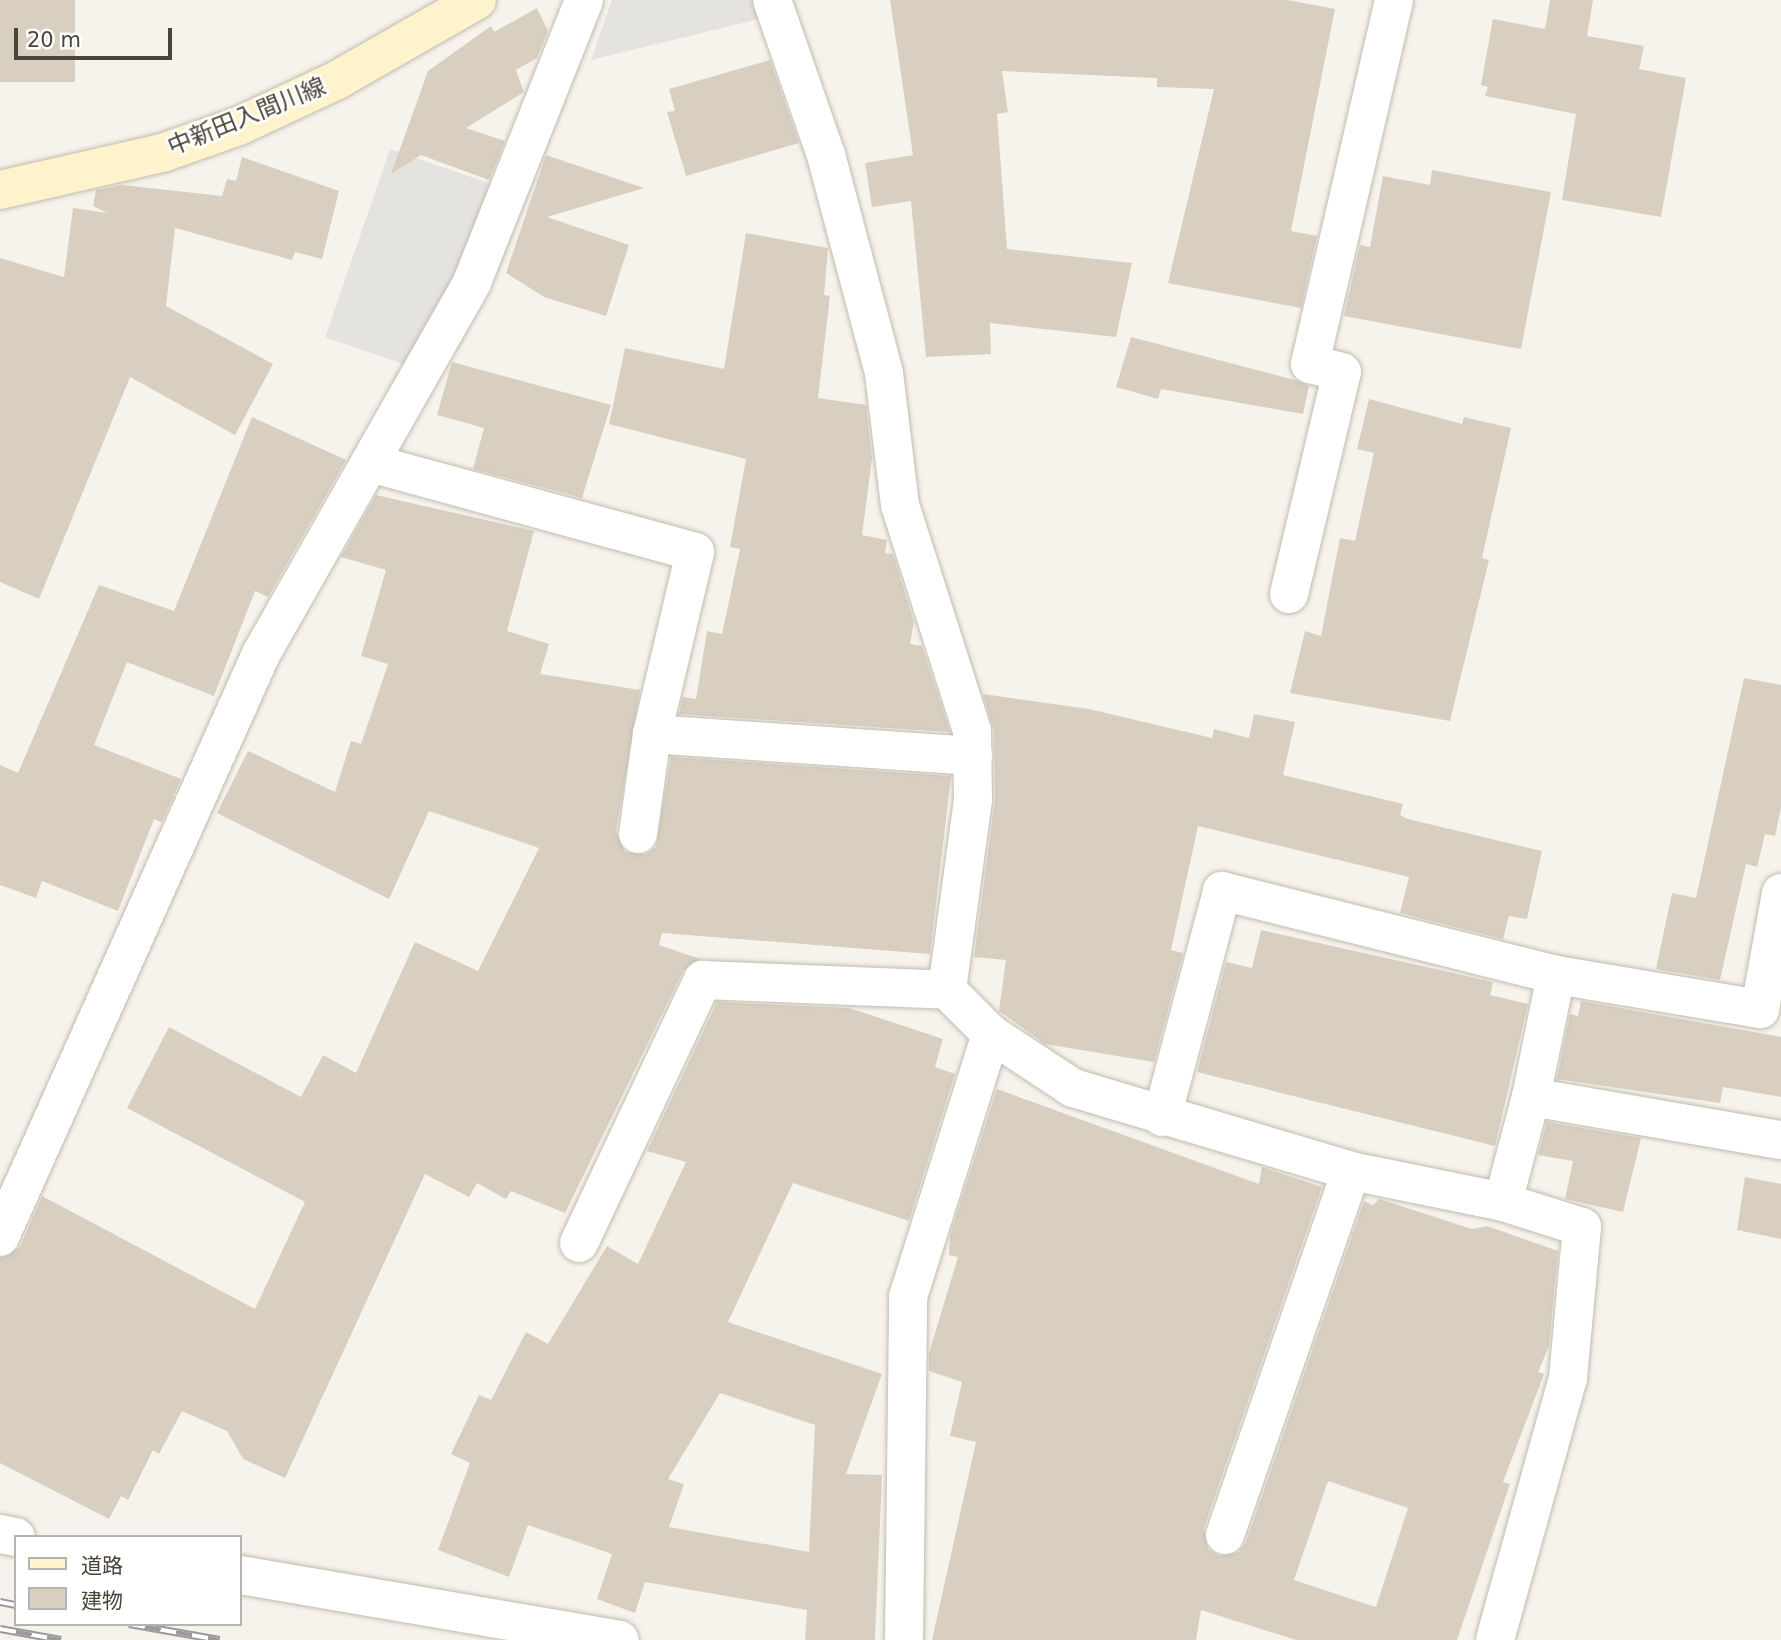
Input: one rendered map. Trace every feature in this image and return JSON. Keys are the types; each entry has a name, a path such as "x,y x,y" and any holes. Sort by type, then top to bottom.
{"main road":[{"name":"中新田入間川線","path":"0,190 149,156 239,125 337,80 477,0"}],"street":[{"path":"0,1237 261,654 472,282 584,0"},
{"path":"772,0 826,155 884,373 900,505 972,730 973,800 947,990"},
{"path":"1289,594 1342,372 1310,364 1394,0"},
{"path":"370,463 695,552 652,734 638,834"},
{"path":"652,734 973,756"},
{"path":"1162,1118 1222,891 1556,975 1760,1009 1781,893"},
{"path":"1503,1202 1531,1097 1556,975"},
{"path":"579,1243 703,979 947,990 991,1034 1073,1088 1162,1118 1351,1171 1503,1202 1582,1227 1568,1378 1495,1640"},
{"path":"904,1640 908,1297 991,1034"},
{"path":"1531,1097 1781,1140"},
{"path":"1225,1535 1351,1171"},
{"path":"242,1575 619,1640"}],"shaded area":[{"path":"612,0 761,0 767,17 591,60"},
{"path":"390,149 502,187 437,376 325,337"}],"building":[{"path":"0,0 75,0 75,82 0,82"},
{"path":"890,0 1287,0 1335,9 1291,231 1317,236 1301,308 1168,283 1214,89 1157,87 1157,78 1002,71 1008,112 997,114 1007,249 1132,263 1116,337 990,323 991,354 926,357 911,201 872,207 865,163 913,155"},
{"path":"1550,0 1593,0 1587,36 1644,46 1639,69 1686,78 1661,217 1562,200 1576,114 1485,96 1488,87 1481,85 1493,19 1545,29"},
{"path":"537,8 548,31 537,58 516,70 524,92 466,128 505,141 489,180 421,155 391,174 428,71 491,26 494,32"},
{"path":"770,60 799,143 686,176 667,112 675,111 669,89"},
{"path":"546,155 644,188 547,217 629,245 606,316 544,297 506,273"},
{"path":"242,157 339,191 322,259 295,252 292,260 175,228 166,306 273,364 235,435 130,377 39,599 0,582 0,258 64,277 73,208 107,213 93,206 96,190 122,185 222,196 227,179 236,181"},
{"path":"1432,170 1551,192 1521,349 1344,316 1360,245 1370,247 1383,176 1430,185"},
{"path":"746,233 828,248 824,295 830,296 818,398 866,405 872,458 862,535 887,540 885,553 893,554 914,622 910,644 922,646 950,732 679,714 683,697 696,699 707,631 722,634 740,549 730,547 746,459 609,424 625,348 724,369"},
{"path":"1131,337 1309,386 1303,414 1161,389 1158,399 1116,387"},
{"path":"452,362 611,405 582,498 473,469 484,428 437,415"},
{"path":"1369,399 1462,424 1464,417 1511,428 1482,558 1489,560 1450,721 1290,693 1305,631 1321,636 1340,538 1355,541 1374,453 1357,449"},
{"path":"252,417 346,460 268,597 255,591 214,696 127,662 94,745 181,779 162,822 154,819 118,911 42,881 36,898 0,885 0,765 18,773 99,585 174,611"},
{"path":"376,495 534,531 507,631 549,644 540,674 640,690 616,831 625,852 646,854 656,847 671,757 951,776 930,954 662,933 659,945 700,959 683,971 565,1213 511,1191 506,1199 477,1183 469,1197 425,1174 285,1478 243,1459 227,1431 182,1411 159,1454 153,1450 128,1500 121,1496 109,1519 0,1463 0,1258 20,1247 42,1196 255,1309 305,1202 127,1108 169,1027 301,1097 323,1055 356,1073 415,942 478,971 539,848 429,811 389,899 217,813 248,751 335,792 351,741 361,744 388,664 361,656 386,570 341,557"},
{"path":"1744,678 1781,685 1781,808 1775,836 1765,834 1757,867 1746,864 1720,980 1656,969 1672,893 1696,898"},
{"path":"983,694 1089,709 1212,738 1214,729 1249,738 1254,714 1295,722 1283,775 1403,804 1400,815 1408,819 1542,851 1527,919 1509,916 1503,939 1400,913 1409,877 1198,826 1171,950 1183,953 1154,1062 1045,1044 999,1011 1006,960 974,957 995,800 994,730"},
{"path":"1261,930 1493,982 1490,995 1528,1004 1495,1146 1197,1072 1226,962 1252,968"},
{"path":"1581,1001 1781,1037 1781,1097 1723,1087 1720,1103 1557,1079 1570,1014 1578,1016"},
{"path":"717,1002 849,1008 943,1039 935,1067 955,1074 909,1221 793,1183 728,1322 882,1374 846,1474 882,1475 875,1640 805,1640 807,1610 645,1582 635,1613 597,1599 612,1554 528,1525 509,1577 438,1550 470,1463 451,1454 479,1395 491,1400 526,1332 548,1344 607,1246 638,1264 686,1162 647,1151","holes":["720,1393 815,1425 809,1552 669,1527 684,1484 668,1479"]},
{"path":"997,1089 1259,1184 1262,1167 1322,1187 1204,1528 1208,1549 1219,1556 1239,1552 1246,1542 1364,1201 1373,1205 1379,1199 1472,1229 1487,1226 1558,1251 1549,1346 1538,1372 1544,1374 1503,1482 1510,1484 1457,1640 1296,1640 1201,1610 1196,1640 932,1640 976,1442 950,1436 962,1382 929,1371 929,1353 958,1257 949,1255 950,1235","holes":["1328,1481 1408,1508 1376,1607 1294,1580"]},
{"path":"1547,1122 1641,1138 1623,1212 1565,1199 1573,1161 1538,1155"},
{"path":"1745,1177 1781,1184 1781,1239 1737,1230"}],"railway":[{"path":"0,1602 14,1605"},
{"path":"140,1626 220,1640"},
{"path":"0,1629 61,1640"}]}
